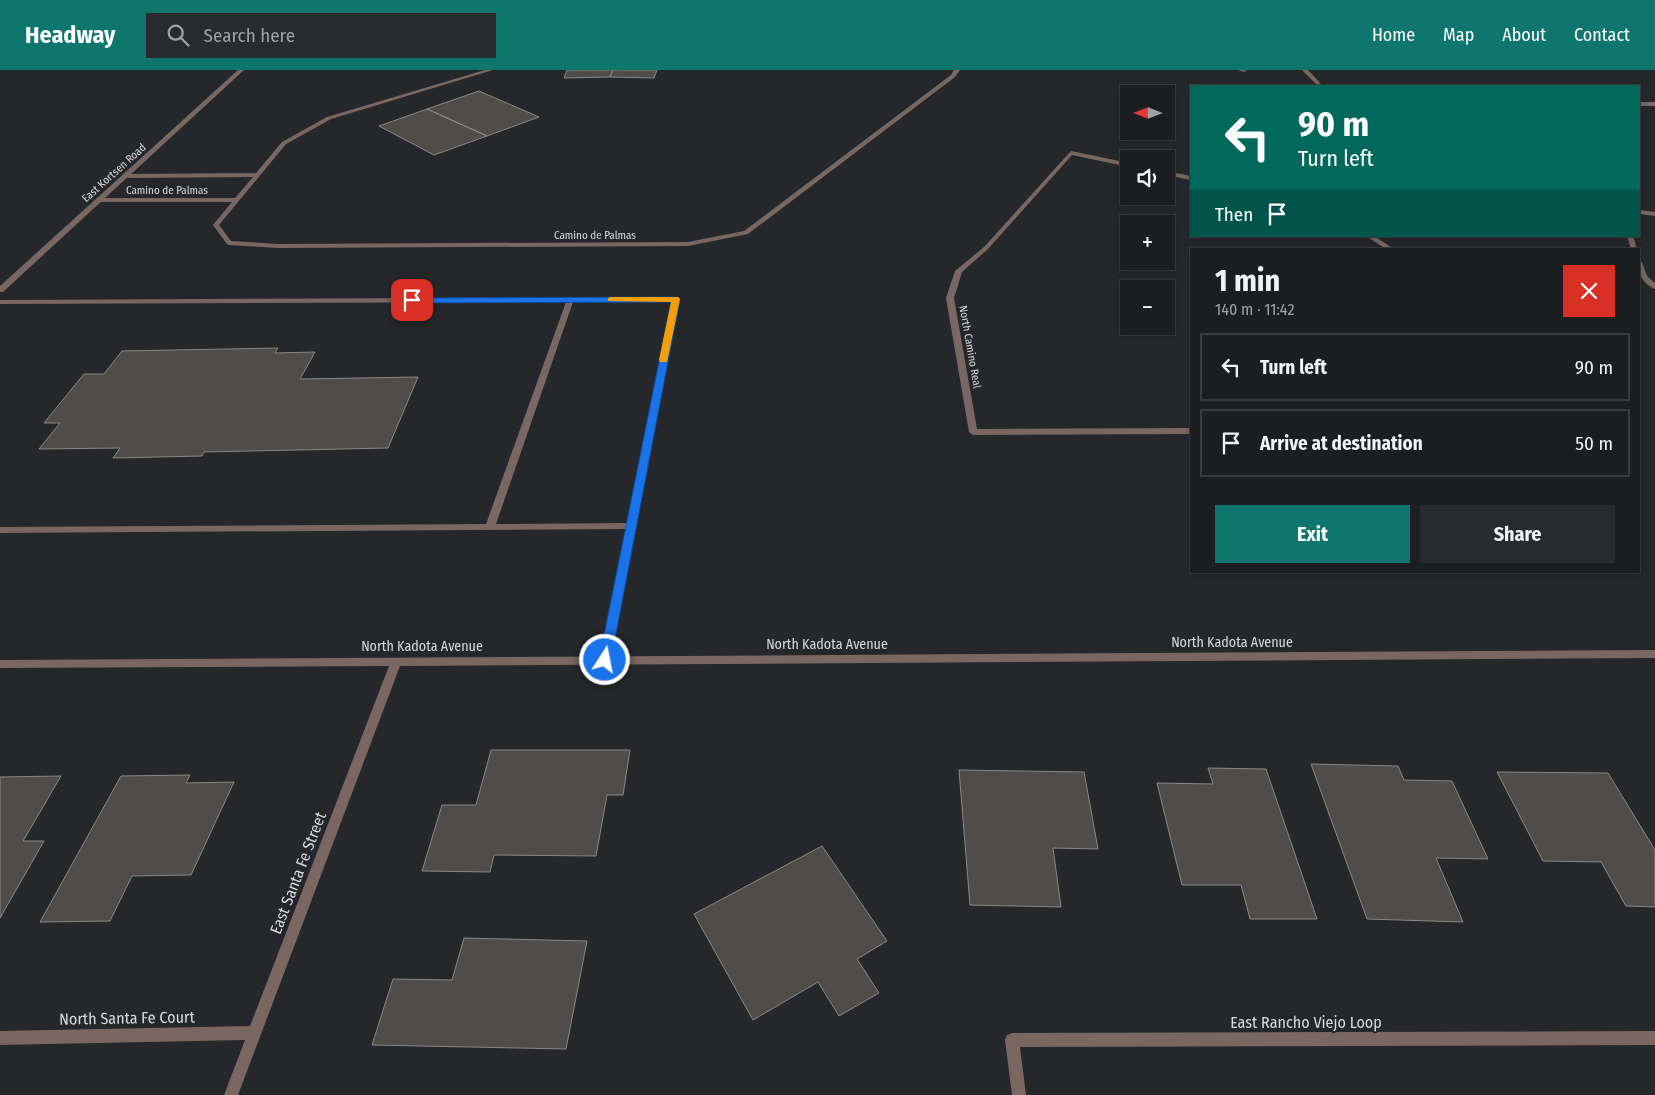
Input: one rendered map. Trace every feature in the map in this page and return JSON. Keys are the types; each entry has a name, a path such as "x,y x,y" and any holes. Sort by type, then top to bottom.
{"street":[{"name":"East Kortsen Road","path":"0,290 241,70"},
{"name":"Camino de Palmas","path":"490,70 329,118 284,142 216,224 229,242 278,246 688,244 746,233 953,76 957,70"},
{"path":"1306,70 1320,85"},
{"path":"1640,104 1655,104"},
{"name":"North Camino Real","path":"1120,163 1070,153 986,248 959,271 950,298 973,432 1190,431"},
{"path":"125,176 255,175"},
{"path":"1175,175 1190,178"},
{"name":"Camino de Palmas","path":"99,200 235,200"},
{"path":"1640,212 1655,214"},
{"path":"1371,237 1389,248"},
{"path":"1640,265 1644,277 1655,287"},
{"path":"0,302 675,299 605,660"},
{"path":"490,526 570,300"},
{"path":"0,530 631,526"},
{"name":"North Kadota Avenue","path":"0,664 1655,654"},
{"name":"East Santa Fe Street","path":"231,1095 396,662"},
{"name":"North Santa Fe Court","path":"0,1038 255,1032"},
{"name":"East Rancho Viejo Loop","path":"1019,1095 1012,1040 1655,1038"}],"building":[{"path":"567,70 613,70 610,77 564,78"},
{"path":"613,70 657,70 654,78 610,77"},
{"path":"479,91 539,117 487,136 427,109"},
{"path":"427,109 487,136 434,155 379,126"},
{"path":"278,348 275,353 315,352 300,379 418,377 388,448 204,452 202,456 113,458 120,448 39,449 60,423 44,423 84,374 104,374 122,351"},
{"path":"491,750 630,750 623,795 607,795 596,856 494,855 490,872 422,871 442,805 476,805"},
{"path":"1311,764 1398,766 1404,780 1452,781 1488,859 1436,858 1463,922 1367,919"},
{"path":"1208,768 1266,769 1317,919 1250,919 1241,885 1182,885 1157,783 1213,784"},
{"path":"959,770 1084,772 1098,849 1053,848 1061,907 970,905"},
{"path":"1497,772 1608,773 1655,850 1655,907 1626,906 1601,862 1543,861"},
{"path":"190,775 186,783 234,782 191,875 132,876 110,921 40,922 121,776"},
{"path":"61,776 23,841 44,841 0,918 0,777"},
{"path":"822,846 887,941 857,959 879,993 839,1016 818,982 753,1020 694,914"},
{"path":"464,938 587,941 566,1049 372,1045 393,979 452,980"}],"slow traffic":[{"path":"611,299 675,299 663,360"}],"route":[{"path":"412,300 675,299 605,660"}]}
